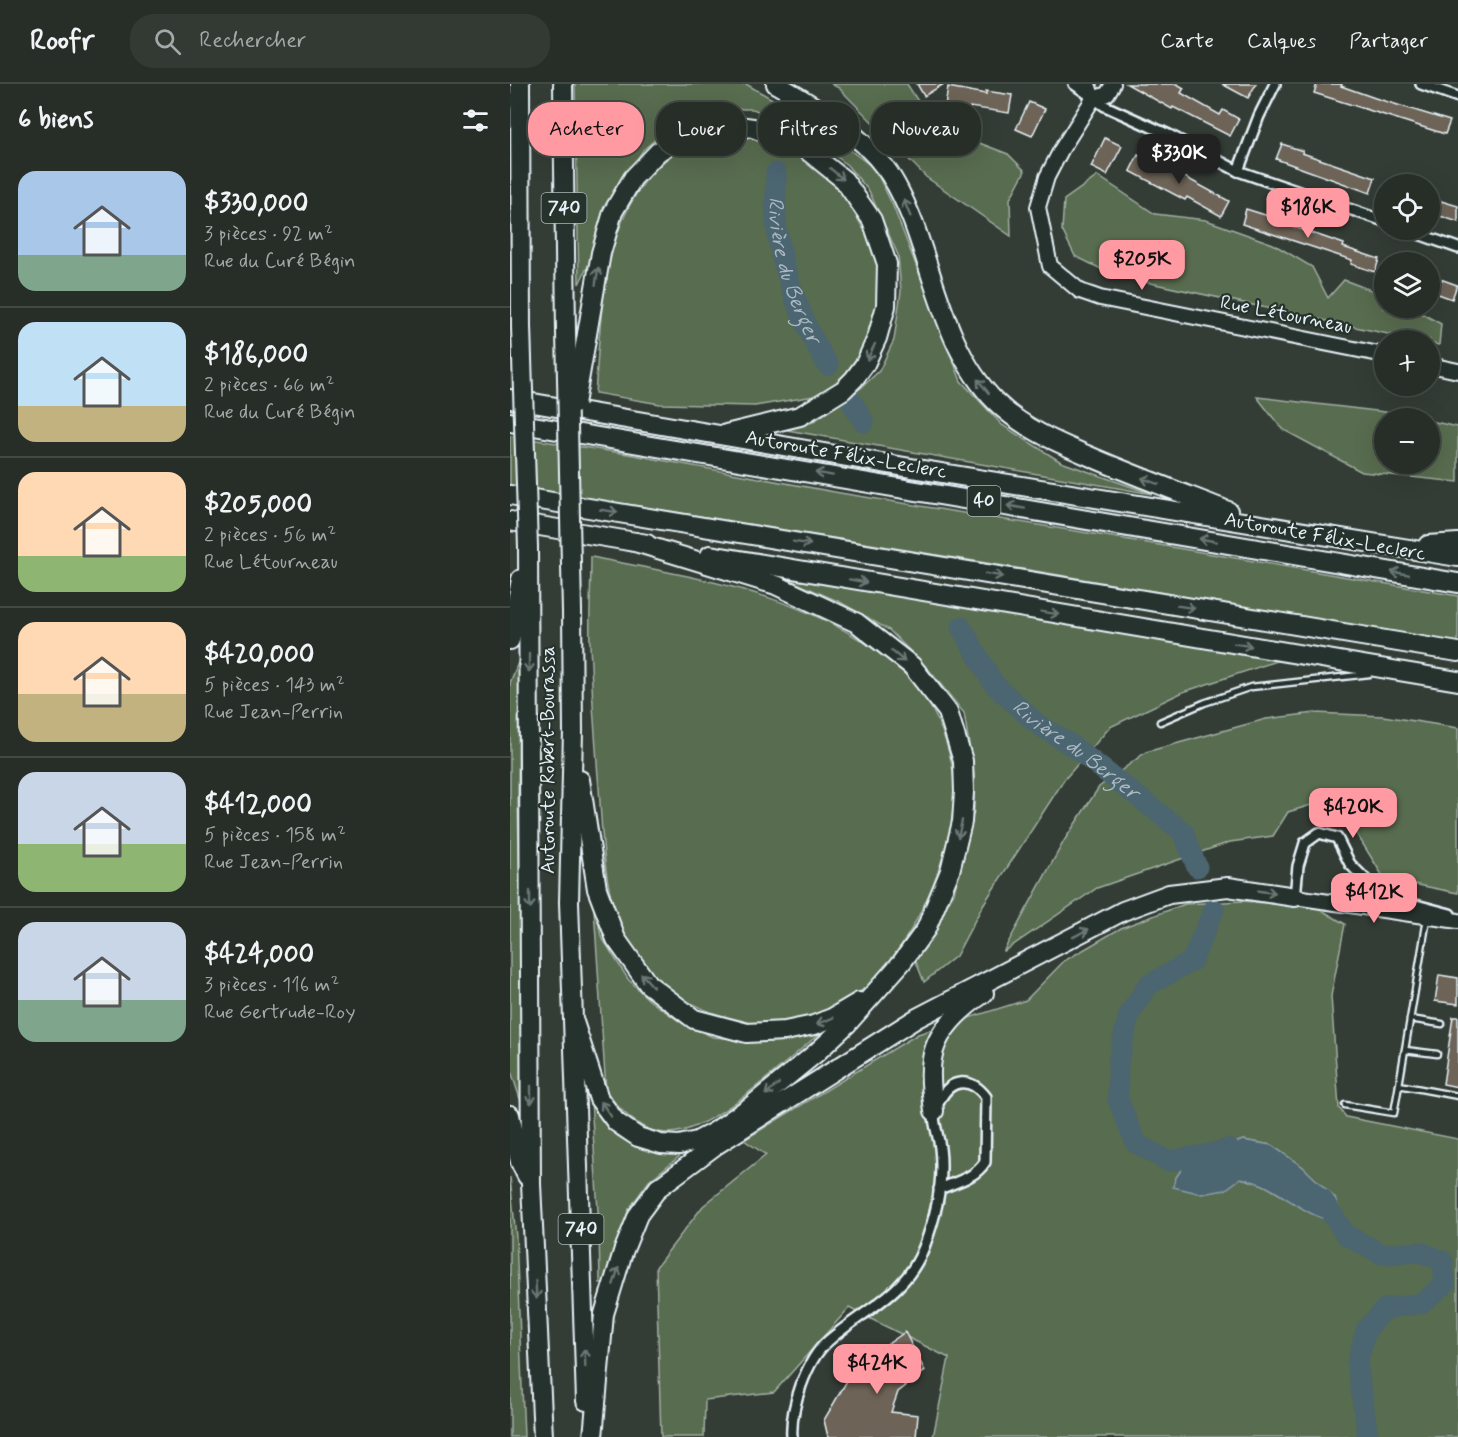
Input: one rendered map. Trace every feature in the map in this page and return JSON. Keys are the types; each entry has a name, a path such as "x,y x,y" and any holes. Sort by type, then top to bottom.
{"highway":[{"name":"740","path":"520,84 521,327 528,547 523,604"},
{"name":"Autoroute Robert-Bourassa","path":"563,84 573,731 569,902 588,1437"},
{"path":"776,84 844,128 863,143 887,170 904,200 958,348 980,383 996,402 1017,420 1060,443 1122,470 1264,525"},
{"path":"567,447 601,253 613,212 633,178 658,152 684,135 716,123 753,128 803,147 844,180 872,220 887,264 886,306 877,338 865,364 854,379 843,390 800,416 721,436"},
{"path":"510,164 521,274"},
{"path":"510,399 721,436 1458,557"},
{"name":"Autoroute Félix-Leclerc","path":"510,422 1458,583"},
{"path":"510,495 1458,652"},
{"path":"510,521 1458,681"},
{"path":"574,1022 592,1083 608,1114 625,1130 638,1137 661,1144 679,1145 714,1132 752,1106 816,1053 847,1024 902,962 926,929 950,871 962,822 963,761 948,712 912,666 857,623 776,585 635,542"},
{"path":"1393,547 1458,543"},
{"path":"510,640 523,604"},
{"name":"Autoroute Robert-Bourassa","path":"523,604 531,1184 543,1437"},
{"path":"573,731 597,889 616,939 648,984 694,1019 747,1033 785,1031 814,1025 832,1018 876,992"},
{"path":"593,1437 604,1314 623,1252 638,1215 658,1188 716,1145 917,1018 1122,911 1169,894 1228,887 1295,897"},
{"path":"934,1111 931,1060 935,1044 958,1012 1058,945"},
{"path":"510,1115 520,1162 531,1184"}],"street":[{"path":"1074,84 1105,106 1169,135 1239,171 1374,218"},
{"path":"1088,84 1094,99"},
{"name":"Rue Létourneau","path":"1113,84 1107,94 1094,99 1061,150 1047,177 1038,207 1050,266 1080,291 1100,298 1374,353"},
{"path":"1239,171 1259,116 1275,84"},
{"path":"1421,84 1458,97"},
{"path":"1435,240 1458,248"},
{"path":"1440,367 1458,371"},
{"path":"1458,916 1382,896 1350,864 1336,838 1319,833 1305,843 1298,866 1295,897 1458,921"},
{"path":"792,1437 796,1398 809,1367 826,1342 879,1305 911,1273 923,1250 934,1219 939,1189 940,1150 934,1111 942,1094 951,1086 961,1082 972,1083 986,1097 985,1162 971,1176 939,1189"}],"lane":[{"path":"1160,722 1204,703 1251,687 1401,671"},
{"path":"1345,1105 1394,1113 1428,916"},
{"path":"1410,1019 1442,1024"},
{"path":"1405,1050 1437,1054"},
{"path":"1399,1085 1458,1096"}],"green space":[{"path":"575,84 746,84 777,102 758,102 758,111 746,109 746,102 656,102 656,139 644,149 644,102 575,102"},
{"path":"831,84 907,84 918,102 871,102 871,121 859,108 859,102 853,102 839,88"},
{"path":"746,137 758,138 758,156 796,156 814,167 842,192 866,233 879,262 874,320 863,350 837,385 814,396 755,406 660,404 595,393 603,296 609,264 618,233 631,204 648,177 671,156 746,156"},
{"path":"981,144 1008,154 1025,171 1010,199 1011,236 926,177 905,156 981,156"},
{"path":"576,156 639,156 604,212 596,249 579,284"},
{"path":"836,156 858,156 875,169 893,206 961,381 1002,425 1061,462 1152,494 787,430 813,422 861,388 879,371 894,340 901,291 898,255 869,191 847,165"},
{"path":"1098,176 1155,214 1206,220 1273,244 1312,267 1328,298 1344,280 1374,291 1374,318 1430,318 1441,324 1440,334 1440,330 1374,331 1113,275 1075,256 1062,230 1064,200"},
{"path":"1257,397 1374,411 1374,473 1362,472 1282,429"},
{"path":"1440,423 1458,427 1458,482 1381,474 1440,474"},
{"path":"510,436 628,454 840,493 1458,596 1458,643 510,485"},
{"path":"591,557 716,583 798,608 837,626 873,648 906,675 931,707 947,745 953,771 954,797 951,826 943,856 932,887 903,943 867,986 838,1006 804,1020 774,1026 754,1024 714,1013 687,1001 663,985 643,965 624,935 610,894 604,852 590,645"},
{"path":"785,578 1283,659 1183,692 1110,727 1064,780 983,905 956,956 924,982 915,959 954,893 974,811 974,775 964,713 929,670 889,630 840,602"},
{"path":"519,660 518,801 524,1080 522,1105 510,1068 510,683"},
{"path":"1315,713 1383,716 1458,728 1458,893 1384,878 1345,815 1318,803 1288,812 1273,836 1230,842 1097,888 1003,952 1064,841 1099,787 1146,752 1266,719"},
{"path":"593,894 601,936 628,979 649,1000 682,1023 713,1037 757,1041 819,1034 747,1094 705,1122 685,1130 668,1133 640,1125 618,1106 606,1091"},
{"path":"1243,901 1318,908 1345,924 1331,996 1339,1108 1346,1117 1458,1139 1458,1437 933,1437 949,1358 849,1308 774,1392 705,1400 704,1437 661,1437 656,1267 703,1206 766,1155 744,1140 918,1034 1026,1000 1064,961 1121,928 1185,904","holes":["1243,1140 1271,1145 1303,1167 1313,1214 1264,1185 1241,1178 1175,1179 1187,1161"]},
{"path":"591,1100 609,1129 628,1142 660,1153 682,1154 649,1181 629,1209 604,1283 600,1283"},
{"path":"510,1177 516,1237 524,1437 510,1437"}],"water":[{"path":"1243,1140 1271,1145 1303,1167 1335,1198 1344,1220 1333,1220 1312,1214 1263,1185 1241,1178 1225,1190 1202,1194 1173,1187 1175,1179 1187,1161"}],"building":[{"path":"917,84 944,84 924,96"},
{"path":"1127,84 1177,84 1184,88 1181,93 1220,115 1223,110 1239,119 1230,136 1173,107 1172,109"},
{"path":"1222,84 1256,84 1248,98"},
{"path":"1317,84 1342,84 1341,86 1375,98 1450,121 1445,134 1314,93"},
{"path":"948,87 986,94 986,91 1012,95 1009,113 981,109 981,102 946,102"},
{"path":"1029,102 1045,109 1032,136 1016,129"},
{"path":"1105,138 1122,146 1107,175 1091,167"},
{"path":"1282,144 1374,178 1374,181 1370,193 1276,159"},
{"path":"1138,155 1170,173 1172,170 1229,201 1221,216 1187,197 1185,200 1130,171"},
{"path":"1441,201 1458,206 1458,222 1440,216"},
{"path":"1246,209 1278,219 1277,221 1344,244 1343,247 1374,257 1374,272 1351,264 1352,260 1242,224"},
{"path":"1440,279 1457,285 1452,299 1440,295"},
{"path":"1439,975 1458,978 1458,1004 1435,1001"},
{"path":"1453,1017 1458,1017 1458,1087 1443,1084"},
{"path":"905,1332 925,1371 898,1392 891,1412 918,1415 916,1437 828,1437 824,1420 855,1367"}],"waterway":[{"name":"Rivière du Berger","path":"776,173 776,213 781,253 804,320 828,365"},
{"name":"Rivière du Berger","path":"852,402 864,422"},
{"name":"Rivière du Berger","path":"961,627 994,684 1036,723 1074,747 1183,832 1197,867"},
{"name":"Rivière du Berger","path":"1214,909 1192,961 1148,985 1129,1015 1118,1062 1118,1100 1136,1143 1167,1161 1229,1149"},
{"name":"Rivière du Berger","path":"1322,1199 1346,1235 1381,1254 1420,1252 1443,1261 1445,1284 1422,1303 1385,1309 1366,1330 1357,1363 1368,1437"}]}
